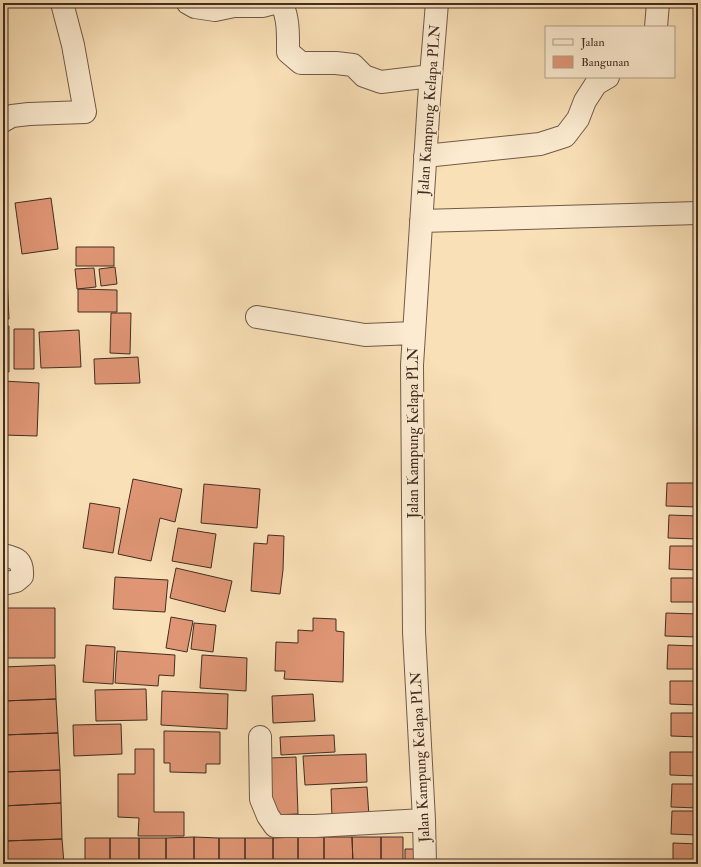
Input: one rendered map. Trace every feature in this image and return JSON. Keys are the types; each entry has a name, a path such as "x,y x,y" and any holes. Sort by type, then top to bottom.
{"street":[{"path":"3,122 12,116 85,112 73,45 62,3"},
{"path":"188,3 195,7 215,10 234,6 263,6 274,3"},
{"path":"281,3 284,8 288,34 288,52 301,63 336,63 353,65 364,76 382,82 431,76"},
{"name":"Jalan Kampung Kelapa PLN","path":"425,864 414,632 412,366 425,156 437,3"},
{"path":"656,26 658,3"},
{"path":"425,156 540,144 565,136 578,120 585,101 596,84 606,78"},
{"path":"421,221 698,213"},
{"path":"257,317 365,335 414,333"},
{"path":"3,555 14,557 20,562 22,569 22,576 16,581 3,584"},
{"path":"260,737 261,799 268,816 275,826 315,826 424,820"}],"building":[{"path":"51,198 58,249 22,254 15,203"},
{"path":"76,247 114,247 114,266 76,266"},
{"path":"115,267 117,284 101,286 99,269"},
{"path":"94,268 96,287 77,289 75,269"},
{"path":"3,276 7,276 9,319 3,320"},
{"path":"78,289 117,290 117,312 78,312"},
{"path":"111,313 131,313 130,354 110,353"},
{"path":"3,326 9,326 9,372 3,371"},
{"path":"14,329 34,329 34,369 14,369"},
{"path":"79,330 81,367 41,368 39,332"},
{"path":"138,357 140,383 95,384 94,359"},
{"path":"3,381 39,383 37,436 3,435"},
{"path":"133,479 182,489 175,522 160,518 151,561 118,554"},
{"path":"667,483 698,483 698,507 666,506"},
{"path":"204,484 260,489 257,528 201,523"},
{"path":"90,503 120,508 113,553 83,548"},
{"path":"669,515 698,516 698,539 668,538"},
{"path":"178,528 216,534 211,568 172,561"},
{"path":"268,535 284,536 283,570 280,594 251,591 254,543 267,544"},
{"path":"670,546 698,546 698,570 669,569"},
{"path":"176,568 232,581 225,612 170,598"},
{"path":"115,577 168,580 165,612 113,609"},
{"path":"671,578 698,578 698,602 671,602"},
{"path":"3,608 55,608 55,658 3,658"},
{"path":"666,613 698,614 698,637 665,636"},
{"path":"171,617 193,621 187,652 166,648"},
{"path":"313,618 336,619 336,631 344,632 343,682 284,679 285,671 275,671 276,642 298,643 298,630 313,631"},
{"path":"194,623 216,625 213,652 191,649"},
{"path":"86,645 115,647 113,684 83,682"},
{"path":"668,645 698,646 698,669 667,669"},
{"path":"117,651 175,655 174,676 159,675 158,686 115,683"},
{"path":"202,655 247,658 246,691 200,688"},
{"path":"55,665 56,699 3,701 3,667"},
{"path":"670,681 698,681 698,705 670,704"},
{"path":"146,689 147,720 96,721 95,690"},
{"path":"162,691 228,694 227,729 161,725"},
{"path":"313,694 315,721 273,723 272,696"},
{"path":"56,699 58,733 3,735 3,701"},
{"path":"671,713 698,713 698,737 671,736"},
{"path":"121,724 122,754 74,756 73,725"},
{"path":"164,731 220,732 220,764 206,764 206,773 170,772 170,763 164,763"},
{"path":"58,733 60,770 3,772 3,735"},
{"path":"334,735 335,752 281,755 280,737"},
{"path":"135,749 154,749 154,812 184,812 184,836 138,836 139,818 118,817 118,774 135,774"},
{"path":"670,752 698,752 698,776 670,775"},
{"path":"366,754 367,782 305,785 303,756"},
{"path":"296,757 298,814 272,815 270,758"},
{"path":"60,770 61,803 3,806 3,772"},
{"path":"672,784 698,784 698,808 671,807"},
{"path":"367,787 369,816 332,818 331,789"},
{"path":"61,803 62,839 5,841 3,806"},
{"path":"672,811 698,811 698,835 671,834"},
{"path":"194,837 219,838 219,864 194,864"},
{"path":"194,837 194,864 166,864 166,838"},
{"path":"298,837 324,837 324,864 298,864"},
{"path":"298,837 298,864 273,864 273,838"},
{"path":"324,837 352,837 353,864 324,864"},
{"path":"352,837 381,837 381,864 353,864"},
{"path":"381,837 403,837 403,864 381,864"},
{"path":"85,838 110,838 110,864 85,864"},
{"path":"110,838 139,838 139,864 110,864"},
{"path":"139,838 166,838 166,864 139,864"},
{"path":"219,838 245,838 245,864 219,864"},
{"path":"245,838 273,838 273,864 245,864"},
{"path":"62,839 64,864 6,864 5,841"},
{"path":"673,843 698,844 698,864 673,864"},
{"path":"405,849 424,849 424,864 405,864"}]}
